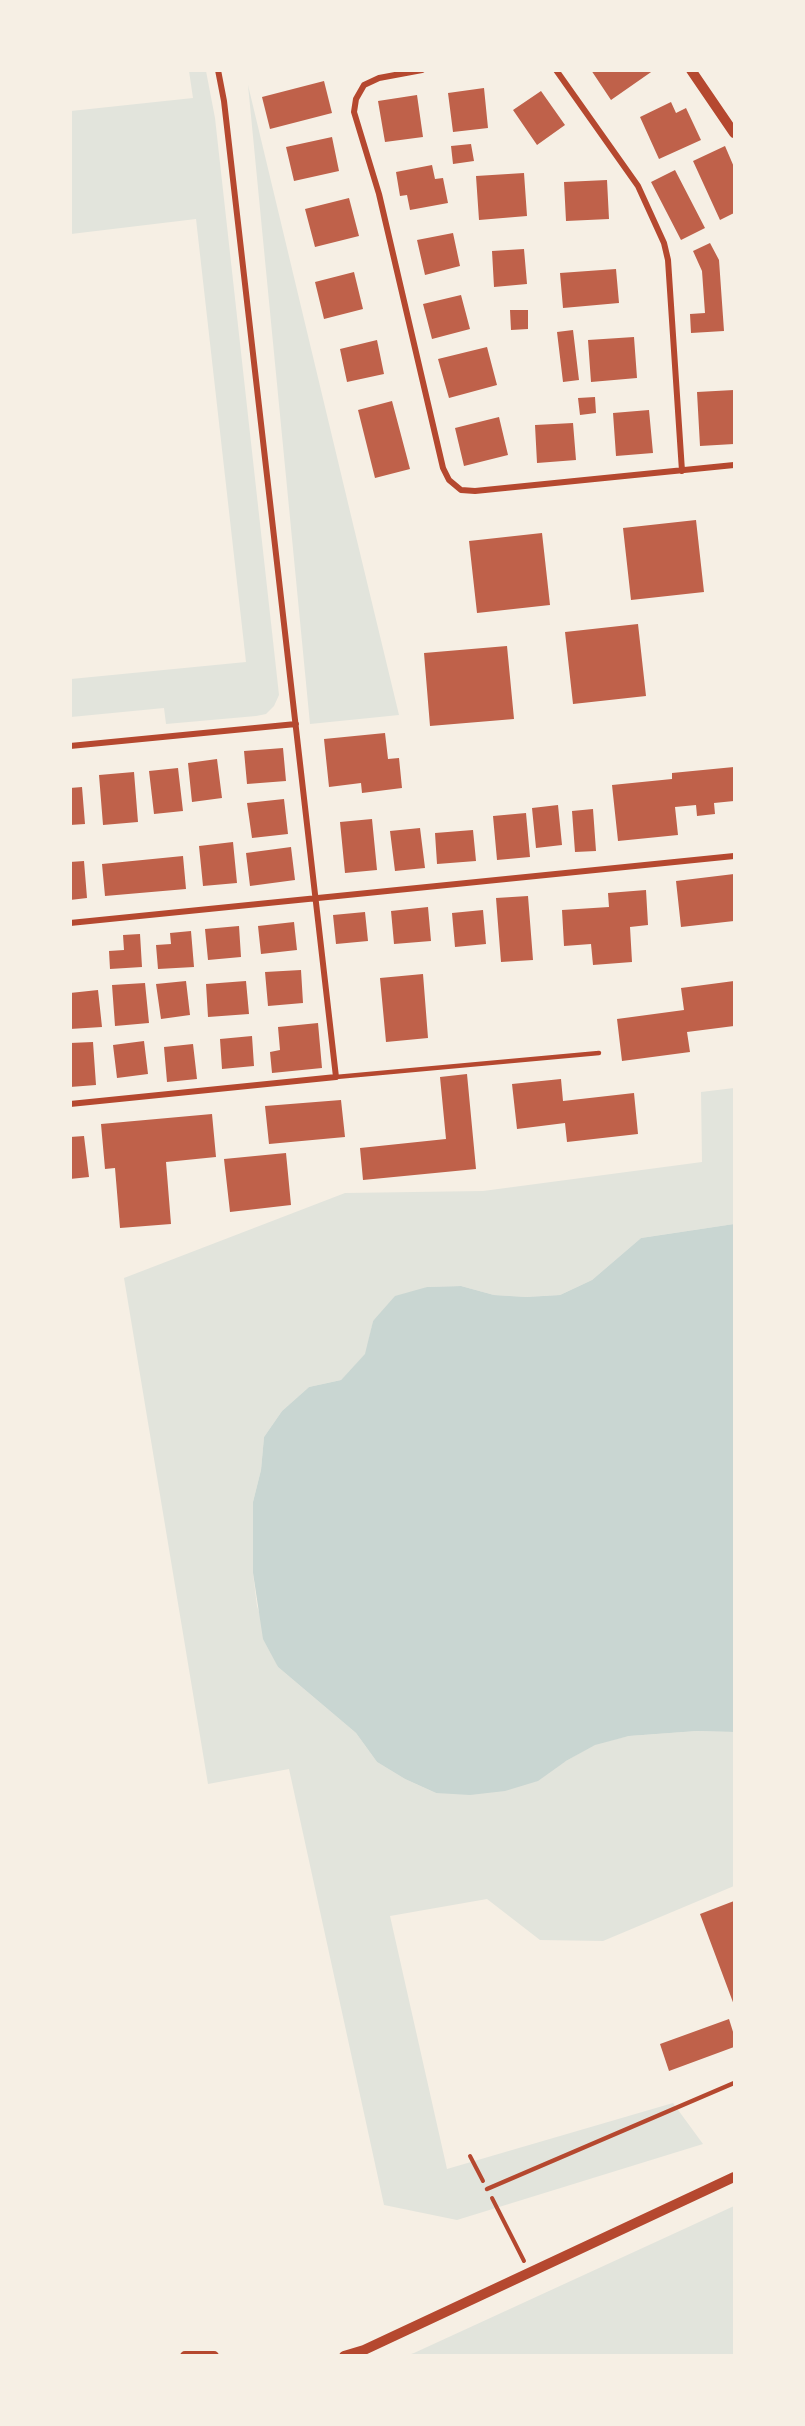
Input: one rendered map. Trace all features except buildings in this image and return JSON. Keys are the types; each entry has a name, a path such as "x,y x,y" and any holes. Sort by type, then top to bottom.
{"street":[{"path":"70,1104 336,1077 224,101 218,70"},
{"path":"422,70 379,78 364,85 356,99 354,112 379,194 443,468 449,480 461,490 476,491 735,465"},
{"path":"556,70 638,186 664,243 668,260 682,471"},
{"path":"691,70 735,133"},
{"path":"70,746 296,724"},
{"path":"70,923 735,856"},
{"path":"344,2355 360,2352 735,2177"},
{"path":"185,2355 214,2355"}],"lane":[{"path":"336,1077 599,1053"},
{"path":"488,2189 735,2083"}],"path":[{"path":"470,2156 530,2272"}],"shaded area":[{"path":"189,71 206,71 215,118 279,695 274,706 266,714 256,716 166,724 164,708 71,717 71,679 246,662 196,219 71,234 71,111 193,98"},
{"path":"248,85 353,524 399,715 310,724"},
{"path":"734,1088 734,1224 641,1238 592,1280 560,1295 526,1297 494,1295 461,1286 427,1287 373,1321 366,1354 341,1380 309,1387 282,1411 264,1437 261,1470 253,1502 253,1573 257,1606 278,1667 356,1733 377,1762 405,1779 436,1793 566,1761 595,1744 629,1736 697,1731 734,1732 734,1886 603,1941 540,1940 487,1899 390,1916 447,2169 673,2103 703,2144 457,2220 384,2205 289,1769 208,1784 124,1278 345,1193 483,1191 702,1162 701,1092"},
{"path":"734,1224 734,1732 697,1731 629,1736 595,1745 566,1761 538,1781 505,1791 470,1795 436,1793 405,1779 377,1762 356,1733 278,1667 263,1639 253,1573 253,1502 261,1470 264,1437 282,1411 309,1387 341,1380 365,1354 373,1321 395,1296 427,1287 461,1286 494,1295 526,1297 560,1295 592,1280 641,1238"},
{"path":"734,2206 734,2355 408,2355 414,2353"}]}
